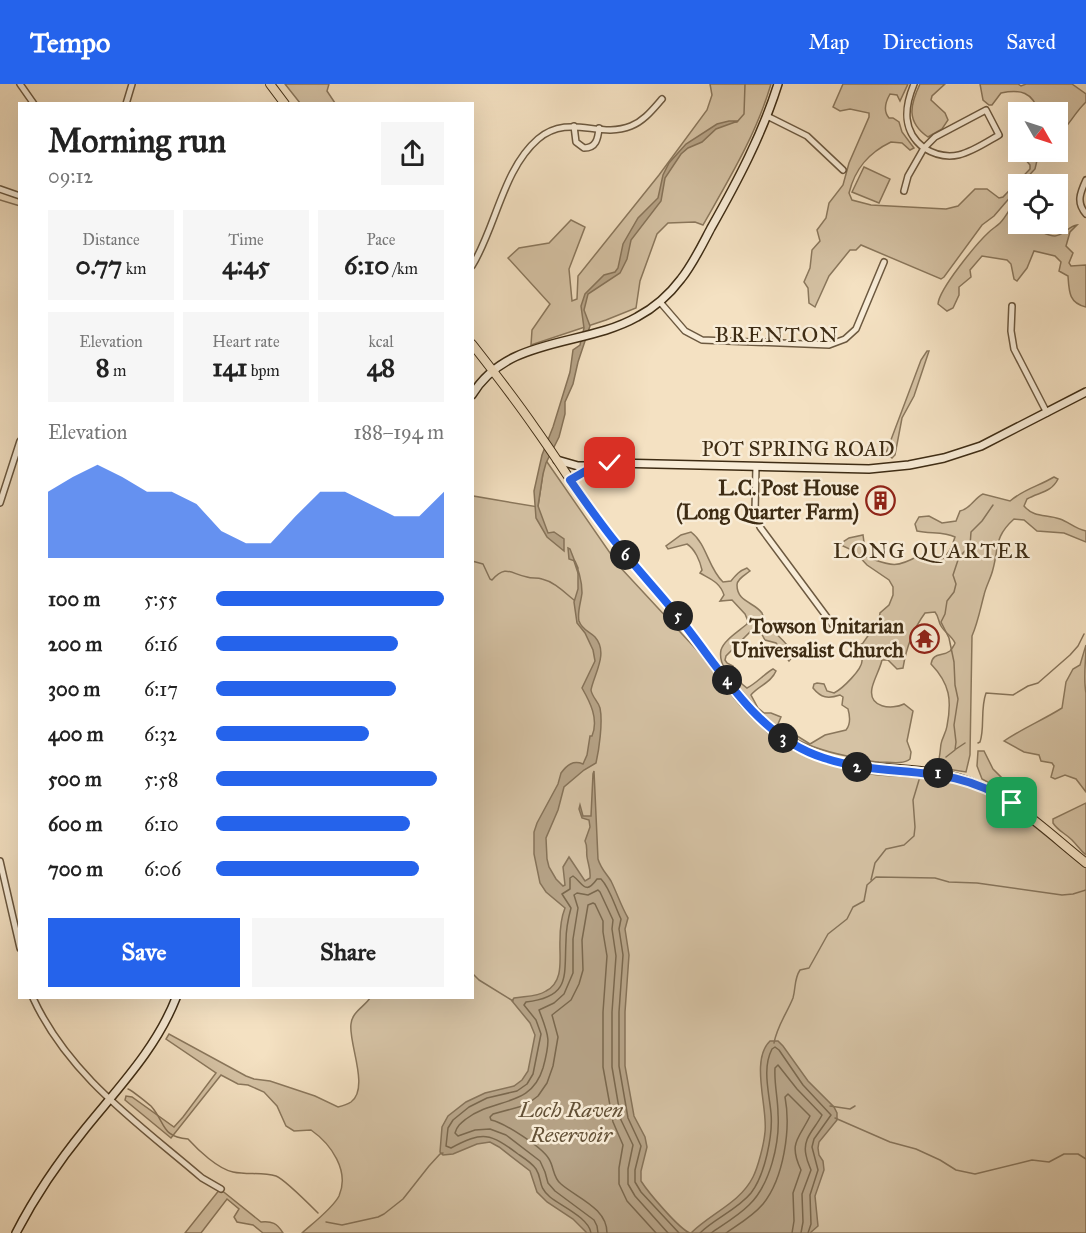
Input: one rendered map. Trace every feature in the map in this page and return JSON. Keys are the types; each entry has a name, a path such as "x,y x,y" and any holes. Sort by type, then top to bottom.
{"main road":[{"path":"270,84 284,102"},
{"path":"474,347 610,535 680,618 746,704 778,735 809,752 840,763 939,774 984,787 1012,803 1086,863"}],"street":[{"path":"20,84 33,102"},
{"path":"474,392 483,379 493,371 533,349 631,321 660,302 681,280 733,190 767,116 778,84"},
{"path":"904,191 908,176 924,148 935,137 986,110 999,135 972,150 954,156 941,156 924,148 916,141 907,122 907,102 914,84"},
{"path":"126,102 130,85"},
{"path":"474,262 524,154 546,133 554,129 574,126 622,129 631,127 645,118 662,99"},
{"path":"767,116 802,133 822,148 843,170"},
{"path":"574,126 576,142 584,148 592,147 596,143 599,128"},
{"path":"1086,180 1079,196 1079,205 1086,214"},
{"path":"0,189 18,195"},
{"path":"660,302 682,328 702,340 829,345 845,339 858,325 884,262"},
{"path":"1012,306 1011,331 1014,350 1047,413"},
{"name":"POT SPRING ROAD","path":"570,480 597,466 620,462 869,469 918,464 981,446 1086,392"},
{"path":"0,503 18,447"},
{"path":"557,460 578,466 597,466"},
{"path":"756,466 755,512 760,527 832,624"},
{"path":"0,861 18,939"},
{"path":"34,999 50,1031 84,1075 202,1178 221,1189"},
{"path":"16,1233 63,1157 154,1041 175,999"}],"shaded area":[{"path":"285,84 329,84 327,91 334,102 299,102"},
{"path":"710,84 771,84 750,139 703,225 695,222 668,223 657,234 640,281 636,308 531,345 532,330 550,304 508,258 519,248 549,243 571,220 585,227 569,269 572,301 577,299 578,276 659,175 707,110 712,95"},
{"path":"843,84 908,84 900,101 897,95 890,94 886,109 889,118 899,122 902,132 914,148 910,150 902,143 891,142 876,151 855,176 849,193 852,200 871,205 946,209 958,206 975,189 987,189 999,198 1008,192 1008,200 994,216 982,225 941,279 861,245 856,250 850,250 829,276 815,307 809,303 808,288 804,282 810,268 812,250 820,241 817,230 826,218 829,203 843,185 849,163 869,117 869,113 850,109 840,111 833,107"},
{"path":"920,84 945,84 932,96 931,100 945,113 948,120 942,129 928,137 916,125 912,113 912,106"},
{"path":"980,84 1018,84 1021,86 1026,84 1072,84 1086,94 1086,102 1068,123 1068,102 1034,102 1029,96 1014,91 1001,93 992,105 983,100"},
{"path":"1027,162 1037,162 1035,169 1030,174 1025,174 1030,169"},
{"path":"864,167 890,179 879,203 852,192"},
{"path":"1008,212 1008,234 1055,236 1068,234 1068,229 1077,225 1070,232 1066,246 1073,253 1069,263 1071,266 1086,265 1086,307 1073,300 1068,276 1059,271 1061,262 1055,256 1034,251 1027,268 1017,281 1014,279 1011,264 1007,260 982,256 970,270 971,277 959,287 959,295 953,308 947,311 938,304 959,266 989,232 1003,220"},
{"path":"929,351 914,396 902,418 895,455 892,458 886,453 921,360"},
{"path":"545,459 619,566 784,744 815,759 849,769 876,775 938,780 975,789 1009,806 1086,868 1086,1233 302,1233 327,1211 339,1196 342,1187 340,1168 332,1150 311,1130 294,1131 286,1126 277,1106 264,1092 248,1085 238,1084 221,1075 171,1138 125,1100 126,1096 132,1097 174,1127 216,1073 166,1039 169,1034 246,1076 270,1081 315,1096 338,1107 351,1102 359,1086 351,1024 356,1013 369,999 474,999 474,496 538,507"},
{"path":"1054,477 1058,479 1052,487 1027,499 1024,506 1032,512 1055,517 1086,531 1086,542 1064,533 1037,531 1024,520 1014,519 1003,531 972,636 970,755 966,772 941,768 938,763 947,726 949,700 942,678 931,664 936,656 950,651 955,643 944,631 935,612 925,613 917,625 908,646 903,668 897,669 888,660 882,660 872,688 874,700 882,706 893,707 904,704 913,711 907,741 911,752 910,759 900,763 879,762 829,752 799,741 774,724 750,701 732,679 721,660 721,650 728,639 747,624 745,614 732,600 720,601 724,595 720,587 700,573 702,570 700,563 690,546 687,544 668,549 666,546 681,535 691,532 701,543 714,570 723,582 731,581 747,568 750,571 737,583 740,595 759,609 765,622 794,655 789,661 776,643 765,640 761,633 754,631 750,632 726,656 725,660 733,666 742,684 747,688 773,669 776,671 771,679 751,695 758,708 764,713 781,717 778,724 810,744 825,735 846,730 850,720 848,709 842,705 843,697 840,695 822,696 813,688 814,684 824,684 827,691 834,693 851,678 862,660 857,647 863,643 879,620 880,613 889,605 893,595 893,587 889,580 867,565 854,551 843,546 843,542 863,535 866,557 887,564 904,563 918,556 926,560 938,561 950,550 955,537 917,531 915,524 919,517 929,516 942,523 956,521 960,511 983,494 1010,501"},
{"path":"1086,645 1086,792 1076,779 1065,775 1055,779 1051,777 1054,766 1052,763 1041,761 1039,755 1024,752 1004,741 1062,708 1066,682 1073,669 1080,665"},
{"path":"978,751 984,751 993,769 1011,787 1013,796 982,779 977,766"},
{"path":"1086,803 1086,855 1055,826 1053,819"},
{"path":"220,1189 261,1222 274,1223 283,1233 263,1233 253,1225 237,1222 234,1217 239,1209 227,1199 201,1233 185,1233"}],"water":[{"path":"738,121 716,129 702,142 681,154 665,178 661,201 631,240 627,259 620,273 588,294 584,310 590,326 573,384 565,402 565,414 559,437 546,463 538,506 548,533 554,532 564,539 564,551 547,537 536,518 534,491 542,455 570,372 573,350 580,345 584,328 581,306 585,294 604,275 615,272 618,268 623,244 638,218 658,198 663,175 669,163 686,144 717,124"},
{"path":"568,548 570,549 575,561 569,559"},
{"name":"Loch Raven Reservoir","path":"578,570 582,593 579,621 584,629 595,637 601,650 591,690 600,708 600,736 596,763 564,787 558,810 546,838 547,859 556,879 563,886 565,885 563,867 569,857 585,881 590,878 585,841 590,827 589,820 582,818 579,809 580,805 583,816 591,816 594,771 598,859 628,918 625,929 629,955 625,1012 625,1066 634,1116 645,1137 647,1147 641,1181 672,1218 690,1233 587,1233 573,1219 547,1202 537,1192 530,1171 490,1142 477,1144 453,1154 443,1155 440,1152 442,1127 448,1116 466,1102 485,1093 514,1086 522,1080 528,1071 535,1035 530,1023 512,1001 514,998 546,991 552,987 559,975 561,928 565,908 546,892 540,883 534,854 534,832 558,784 561,773 570,764 583,764 590,736 594,730 593,711 582,688 595,661 593,650 585,633 577,623 574,602 578,589"},
{"path":"770,1041 778,1041 783,1046 808,1081 834,1107 837,1113 837,1120 819,1142 819,1155 823,1161 824,1170 815,1196 818,1226 810,1233 691,1233 741,1194 755,1173 765,1132 761,1060 764,1049"}],"waterway":[{"path":"734,122 737,122 744,114 745,84"},
{"path":"0,200 18,205"},
{"path":"946,757 955,750 954,725 958,699 949,638 941,622 947,601 954,592 956,584 953,575 959,557 970,546 971,532 993,505"},
{"path":"574,561 578,573"},
{"path":"474,562 483,564 492,580 505,571 529,578 540,578 555,585 574,600"},
{"path":"978,743 981,736 986,693 1013,695 1038,683 1070,655 1084,634"},
{"path":"956,749 965,743"},
{"path":"871,880 875,863 886,849 904,845 914,836 913,800 919,780"},
{"path":"774,1043 793,998 798,973 800,970 809,968 828,934 847,919 853,907 864,901 867,885 876,877 935,878 949,882 977,883 1062,895 1086,890"},
{"path":"474,975 513,1001"},
{"path":"128,1089 151,1106 168,1132 179,1138 188,1139 215,1163 233,1172 276,1176 318,1213"},
{"path":"830,1106 850,1109 855,1106"},
{"path":"835,1118 890,1142 916,1149 956,1170 975,1174 1032,1160 1049,1162 1064,1154 1078,1154 1086,1159"},
{"path":"326,1222 342,1225 384,1214 403,1199 429,1166 443,1153"}],"place":[{"name":"L.C. Post House (Long Quarter Farm)","path":"880,500"},
{"name":"Towson Unitarian Universalist Church","path":"925,638"}],"district":[{"name":"BRENTON","path":"777,334"},
{"name":"LONG QUARTER","path":"932,550"}],"route":[{"path":"610,463 591,468 570,480 603,526 766,726 790,743 823,758 858,767 934,773 957,778 984,787 1012,803"}]}
